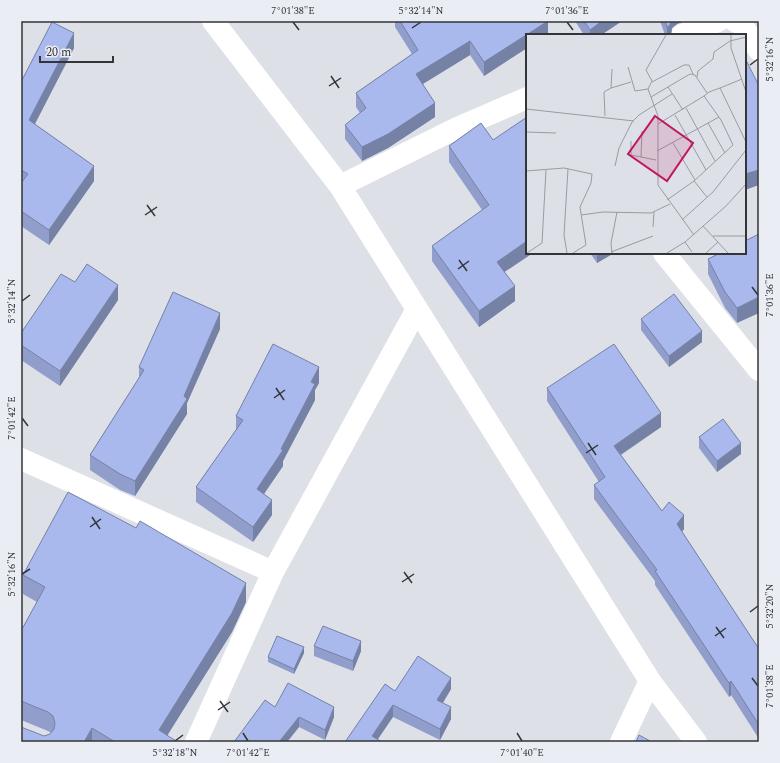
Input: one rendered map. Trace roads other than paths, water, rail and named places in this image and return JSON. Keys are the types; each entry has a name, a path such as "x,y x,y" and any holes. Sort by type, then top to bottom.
{"street":[{"path":"213,21 340,186 650,681 696,742"},
{"path":"685,34 718,21"},
{"path":"735,21 742,25 759,50"},
{"path":"340,186 457,128 526,98"},
{"path":"665,254 759,370"},
{"path":"196,742 273,572 417,309"},
{"path":"21,459 273,572"},
{"path":"621,742 650,681"}]}
